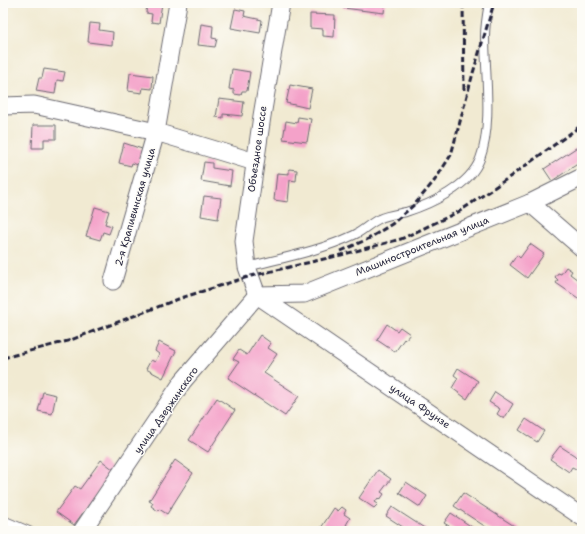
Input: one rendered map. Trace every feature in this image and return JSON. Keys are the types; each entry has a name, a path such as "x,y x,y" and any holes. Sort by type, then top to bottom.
{"street":[{"name":"2-я Крапивинская улица","path":"113,281 156,132 178,3"},
{"name":"Объездное шоссе","path":"257,295 247,267 244,241 255,162 281,3"},
{"path":"3,106 34,104 156,132 255,162"},
{"name":"Машиностроительная улица","path":"257,295 304,294 530,203 582,177"},
{"path":"530,203 582,248"},
{"name":"улица Фрунзе","path":"257,295 582,517"},
{"name":"улица Дзержинского","path":"82,531 183,381 257,295"}],"lane":[{"path":"247,267 318,248 355,235 380,218 406,212 435,200 448,193 468,178 480,160 486,137 487,109 485,34 489,3"},
{"path":"3,520 29,531"}],"building":[{"path":"147,3 162,3 159,23 151,22 152,14 146,13"},
{"path":"344,3 385,3 384,13 343,8"},
{"path":"235,9 245,11 244,16 262,20 260,33 231,28"},
{"path":"310,14 335,15 334,37 323,36 323,29 310,28"},
{"path":"90,23 100,24 99,30 113,32 112,45 88,42"},
{"path":"201,24 213,26 212,38 217,39 215,47 198,45"},
{"path":"44,69 65,72 63,81 57,80 55,94 36,91 39,78 42,78"},
{"path":"232,69 250,72 247,91 242,91 241,95 234,94 234,90 229,89"},
{"path":"130,73 153,76 152,89 143,88 142,93 128,91"},
{"path":"290,85 312,89 308,108 286,103"},
{"path":"219,99 244,102 242,116 223,114 223,118 216,117"},
{"path":"298,117 311,119 307,142 283,139 286,121 297,123"},
{"path":"33,125 56,125 56,139 44,139 44,148 32,148"},
{"path":"124,143 142,149 138,165 132,163 131,166 119,163"},
{"path":"582,144 582,161 552,181 544,169"},
{"path":"204,162 212,163 212,168 232,171 230,186 201,181"},
{"path":"289,169 297,170 296,181 290,180 288,202 274,200 277,173 289,174"},
{"path":"204,196 221,198 218,219 201,216"},
{"path":"95,207 109,211 105,224 112,226 109,234 103,232 100,240 86,236"},
{"path":"530,244 544,254 527,278 510,265 517,255 520,258"},
{"path":"566,267 572,271 570,274 582,283 581,300 556,283 558,280 555,277 558,273 561,274"},
{"path":"387,324 397,331 400,327 410,334 405,340 404,339 395,352 377,340"},
{"path":"260,335 271,343 268,348 277,354 264,373 299,396 285,416 228,378 239,362 233,359 239,350 247,355"},
{"path":"159,342 176,351 163,378 146,369 151,360 155,362 159,354 155,351"},
{"path":"458,368 478,381 467,399 452,388 458,378 454,375"},
{"path":"43,392 56,395 52,414 38,411"},
{"path":"495,392 513,404 504,419 497,414 500,409 489,402"},
{"path":"217,398 235,410 208,452 189,440"},
{"path":"526,419 544,431 537,442 519,430"},
{"path":"560,446 577,457 582,451 582,464 578,470 572,467 569,472 550,459"},
{"path":"101,460 114,470 74,525 56,512 75,486 80,489"},
{"path":"175,460 193,473 167,514 159,509 158,511 151,506 153,503 149,501"},
{"path":"378,470 391,479 381,492 384,494 380,500 378,498 375,502 378,504 374,508 359,498"},
{"path":"406,482 427,496 420,507 399,493"},
{"path":"463,493 522,531 492,531 454,506"},
{"path":"342,507 346,510 344,514 350,518 346,525 352,529 350,531 319,531 334,508 338,511"},
{"path":"392,507 429,531 409,531 386,516"},
{"path":"451,513 478,531 457,531 444,523"}],"railway":[{"path":"463,3 464,92"},
{"path":"341,251 368,239 392,224 415,204 435,180 451,155 494,3"},
{"path":"3,358 68,341 181,298 251,276 401,239 460,211 582,125"}]}
